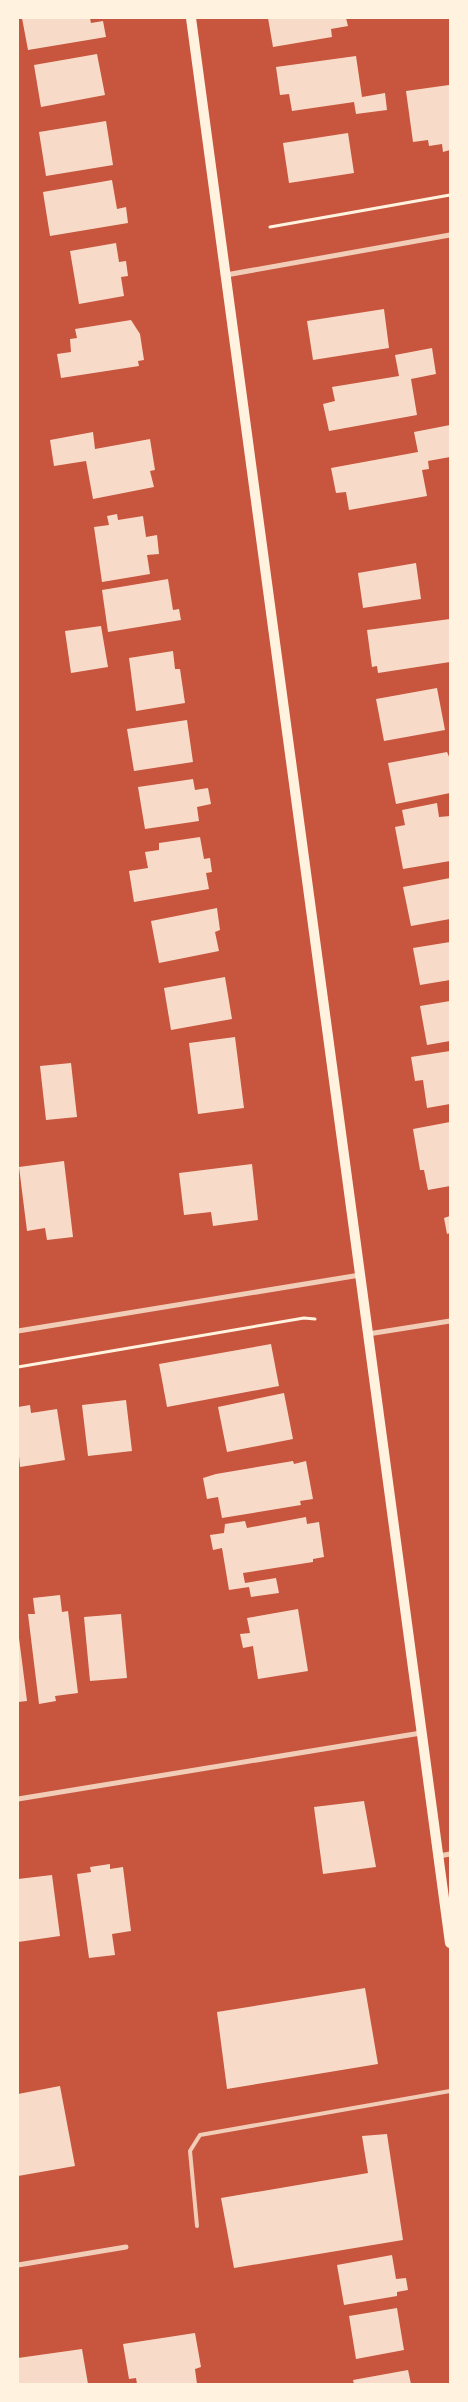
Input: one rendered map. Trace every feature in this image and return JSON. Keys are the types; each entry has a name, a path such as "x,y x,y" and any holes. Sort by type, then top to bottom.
{"main road":[{"path":"192,18 450,1943"}],"street":[{"path":"226,275 450,235"},
{"path":"18,1331 360,1275"},
{"path":"368,1334 450,1321"},
{"path":"18,1799 421,1732"},
{"path":"439,1856 450,1854"},
{"path":"18,2265 126,2247"}],"lane":[{"path":"197,2226 190,2151 200,2135 450,2090"}],"path":[{"path":"270,227 450,195"},
{"path":"18,1367 304,1318 315,1319"}],"building":[{"path":"22,18 90,18 91,23 103,21 106,37 28,50"},
{"path":"268,18 346,18 348,26 331,29 332,37 273,47"},
{"path":"97,54 105,95 41,107 34,65"},
{"path":"356,56 362,97 385,93 387,110 356,114 354,102 292,111 289,94 280,95 276,67"},
{"path":"449,85 450,150 443,152 442,144 429,146 428,140 413,142 406,91"},
{"path":"106,121 113,165 46,176 39,132"},
{"path":"348,133 354,173 289,183 283,143"},
{"path":"112,180 117,209 126,207 128,223 50,236 43,192"},
{"path":"116,243 119,262 126,261 128,276 121,277 124,296 79,304 70,251"},
{"path":"384,309 389,348 313,360 307,321"},
{"path":"131,320 140,334 144,360 138,361 139,366 61,378 57,354 71,352 70,339 77,338 75,329"},
{"path":"432,348 436,374 411,379 417,415 329,431 323,404 335,401 332,387 399,376 395,355"},
{"path":"450,425 450,457 428,461 429,469 422,470 427,496 349,510 346,492 336,493 331,468 418,452 414,432"},
{"path":"93,432 95,449 150,439 155,470 150,471 154,487 93,499 86,461 54,466 50,440"},
{"path":"117,514 118,520 143,516 146,537 157,535 159,554 147,555 150,574 102,582 94,527 109,525 107,516"},
{"path":"416,563 421,599 363,608 358,573"},
{"path":"168,579 173,610 179,609 181,620 108,632 102,590"},
{"path":"450,619 450,662 378,673 377,666 372,667 367,630"},
{"path":"101,626 108,667 71,673 65,631"},
{"path":"173,651 175,669 180,669 185,703 136,711 129,658"},
{"path":"437,688 445,730 384,741 376,699"},
{"path":"187,720 193,762 134,771 127,729"},
{"path":"447,752 450,759 450,793 396,804 388,763"},
{"path":"193,779 195,790 208,788 211,804 197,807 199,821 145,829 138,787"},
{"path":"437,803 439,817 450,816 450,861 403,869 395,827 405,825 402,810"},
{"path":"200,837 204,859 210,858 212,872 206,873 209,889 134,902 129,871 148,868 145,852 159,850 159,843"},
{"path":"450,878 450,919 411,926 403,887"},
{"path":"217,908 220,930 215,932 219,951 159,963 151,921"},
{"path":"450,942 450,980 420,985 413,948"},
{"path":"225,977 232,1019 171,1030 164,988"},
{"path":"450,1001 450,1041 427,1045 420,1006"},
{"path":"235,1037 244,1108 198,1114 189,1043"},
{"path":"450,1051 450,1104 427,1108 423,1080 415,1081 411,1057"},
{"path":"71,1063 77,1117 46,1120 40,1066"},
{"path":"450,1122 450,1186 428,1190 424,1170 420,1170 413,1129"},
{"path":"64,1161 73,1237 47,1240 45,1228 27,1231 19,1167"},
{"path":"252,1164 258,1220 213,1226 211,1212 184,1215 179,1173"},
{"path":"450,1216 450,1233 447,1234 444,1218"},
{"path":"271,1344 279,1386 167,1407 159,1364"},
{"path":"284,1393 293,1439 227,1452 218,1407"},
{"path":"126,1400 132,1451 88,1456 82,1405"},
{"path":"30,1405 31,1413 57,1409 65,1460 20,1467 18,1407"},
{"path":"293,1461 294,1464 306,1461 313,1499 300,1501 301,1505 222,1518 218,1497 207,1499 203,1478 216,1474"},
{"path":"306,1517 307,1524 319,1522 324,1557 313,1559 313,1562 243,1573 245,1583 276,1578 279,1593 251,1597 249,1587 229,1590 222,1548 213,1550 210,1535 224,1533 225,1524 245,1521 247,1528"},
{"path":"60,1595 62,1612 68,1611 78,1693 55,1696 56,1701 39,1704 28,1614 35,1614 33,1598"},
{"path":"298,1609 308,1671 258,1679 253,1646 243,1648 240,1634 250,1633 247,1618"},
{"path":"121,1614 127,1678 90,1681 84,1617"},
{"path":"18,1638 27,1701 18,1702"},
{"path":"364,1801 376,1867 323,1874 314,1807"},
{"path":"110,1864 110,1869 123,1867 131,1931 112,1934 115,1955 89,1958 77,1874 91,1872 90,1867"},
{"path":"52,1875 60,1936 18,1942 18,1879"},
{"path":"365,1988 378,2064 227,2089 217,2012"},
{"path":"60,2086 75,2166 18,2176 18,2094"},
{"path":"387,2134 403,2240 234,2268 221,2198 368,2173 362,2136"},
{"path":"392,2255 396,2279 406,2278 408,2290 397,2292 397,2296 344,2305 337,2265"},
{"path":"397,2308 404,2350 356,2359 349,2316"},
{"path":"195,2333 201,2367 195,2369 197,2384 137,2384 136,2378 129,2379 123,2344"},
{"path":"82,2349 88,2384 18,2384 18,2358"},
{"path":"408,2370 411,2384 354,2384 353,2380"}]}
